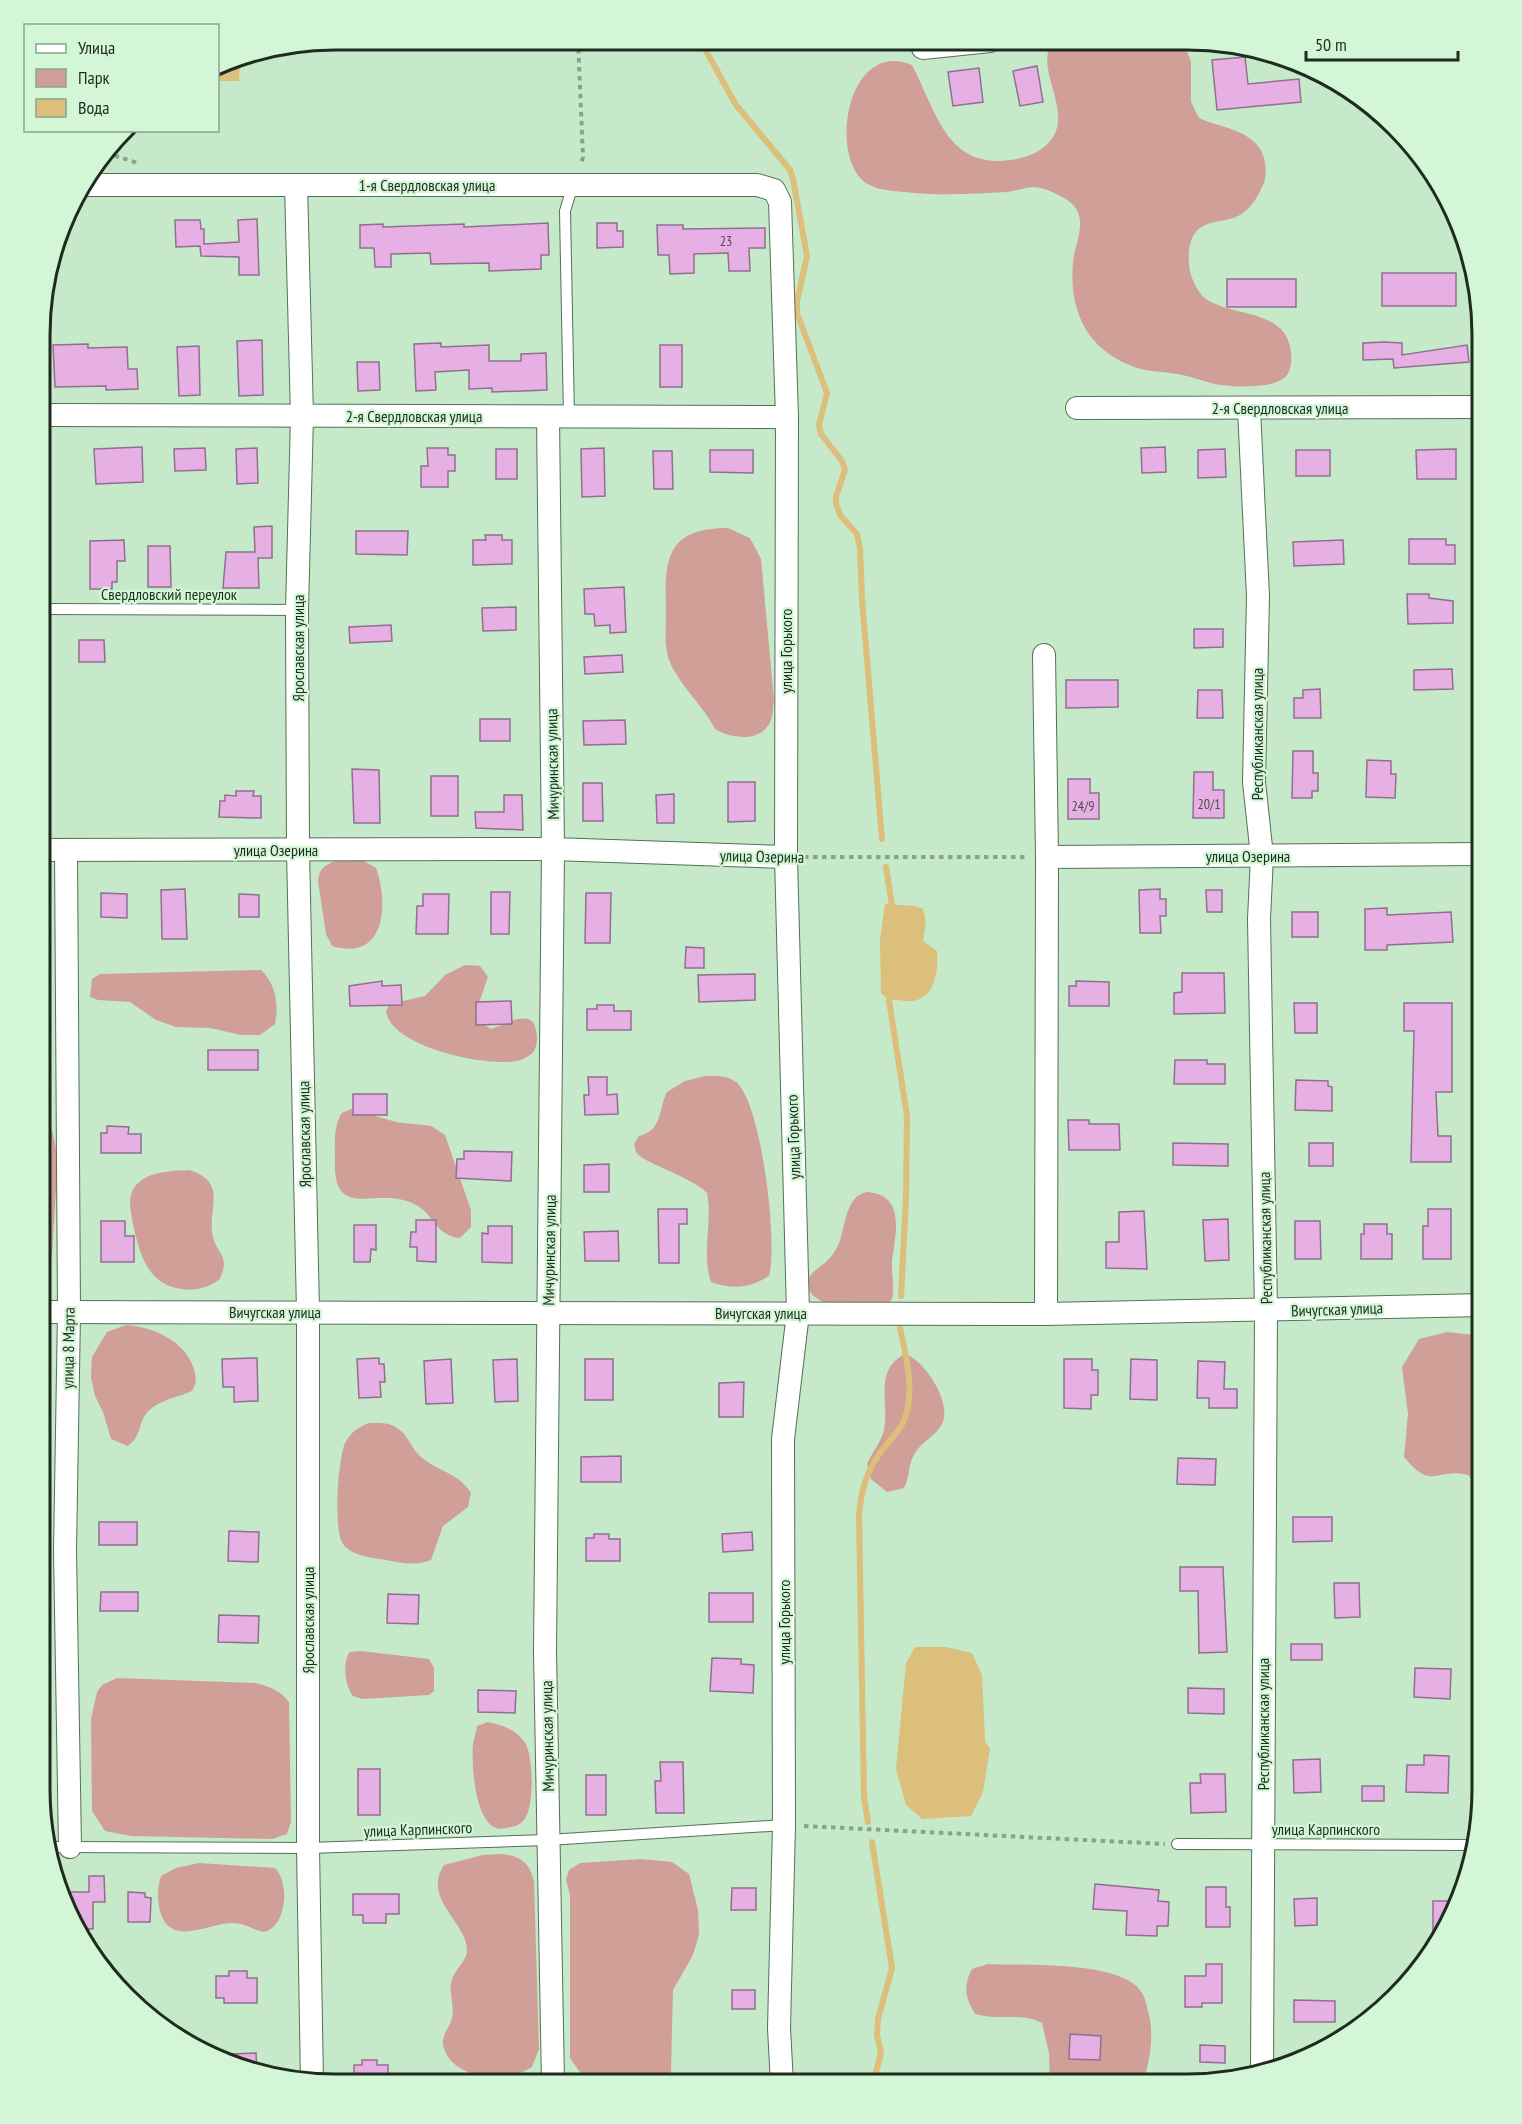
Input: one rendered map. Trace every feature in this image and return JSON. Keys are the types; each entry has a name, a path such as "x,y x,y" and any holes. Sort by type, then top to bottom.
{"street":[{"name":"1-я Свердловская улица","path":"92,185 758,185 774,190"},
{"name":"Ярославская улица","path":"296,185 302,416 297,610 298,850 308,1312 308,1848 312,2074"},
{"name":"улица Горького","path":"774,190 780,202 787,417 786,857 798,1313 783,1439 784,1825 780,1984 782,2074"},
{"name":"2-я Свердловская улица","path":"1077,408 1472,407"},
{"name":"Республиканская улица","path":"1249,409 1258,596 1254,782 1262,856 1259,919 1266,1311 1262,2065"},
{"name":"2-я Свердловская улица","path":"50,415 787,417"},
{"name":"Мичуринская улица","path":"553,2074 545,1651 558,417"},
{"path":"1044,655 1047,857 1046,1314"},
{"name":"улица Озерина","path":"50,850 553,849 786,857"},
{"name":"улица 8 Марта","path":"61,1847 69,1312 66,850"},
{"name":"улица Озерина","path":"1047,857 1472,854"},
{"name":"Вичугская улица","path":"50,1312 1046,1314 1472,1305"}],"lane":[{"path":"558,417 565,211 573,185"},
{"name":"Свердловский переулок","path":"50,609 297,610"},
{"name":"улица Карпинского","path":"61,1847 308,1848 548,1840 784,1825"},
{"name":"улица Карпинского","path":"1177,1844 1467,1845"}],"path":[{"path":"573,185 583,157 578,50"},
{"name":"улица Озерина","path":"786,857 1047,857"},
{"path":"784,1825 1177,1844"}],"green space":[{"path":"1049,50 1186,50 1191,62 1191,102 1199,118 1239,132 1248,137 1262,152 1266,172 1263,185 1256,198 1250,207 1238,216 1200,228 1190,243 1189,263 1195,285 1206,299 1218,305 1258,316 1280,328 1287,339 1291,353 1288,373 1281,380 1252,386 1215,384 1182,375 1133,367 1112,356 1100,346 1082,323 1074,294 1073,262 1080,231 1079,216 1071,203 1059,195 1035,187 1007,192 955,194 890,191 866,183 854,169 848,150 847,127 850,104 859,84 872,68 890,61 912,65 937,117 957,146 971,155 988,160 1010,160 1028,156 1045,147 1053,137 1058,125 1056,100 1047,61"},
{"path":"728,528 750,538 761,559 774,700 772,718 767,727 761,733 746,737 730,735 715,729 673,669 667,655 666,644 666,579 672,552 691,534"},
{"path":"347,859 362,860 376,868 382,898 382,913 373,938 363,946 350,949 332,946 326,934 318,881 324,867"},
{"path":"465,965 480,966 488,977 475,1014 478,1021 491,1029 517,1019 529,1020 533,1023 537,1033 533,1053 518,1061 502,1062 463,1057 421,1044 404,1035 392,1024 386,1011 390,1004 425,996 445,975"},
{"path":"261,970 273,988 277,1010 275,1024 260,1035 241,1035 210,1028 176,1027 156,1020 130,1002 98,1000 90,997 92,979 100,974"},
{"path":"705,1076 725,1077 736,1082 745,1095 760,1144 766,1175 771,1260 769,1276 748,1285 734,1287 711,1282 707,1260 709,1215 707,1193 691,1181 641,1157 636,1152 634,1144 639,1136 647,1133 656,1124 667,1092 685,1081"},
{"path":"351,1109 396,1122 431,1126 445,1135 471,1210 471,1227 460,1238 445,1233 421,1208 414,1204 400,1199 349,1197 341,1190 336,1178 336,1129 342,1113"},
{"path":"50,1128 58,1157 50,1261"},
{"path":"189,1170 202,1175 213,1190 213,1237 224,1261 219,1280 204,1288 193,1290 166,1284 157,1279 145,1264 133,1224 130,1201 134,1188 145,1178 159,1173"},
{"path":"867,1192 880,1195 888,1200 896,1218 892,1261 892,1299 887,1307 828,1304 810,1292 806,1282 835,1251 854,1199"},
{"path":"126,1325 162,1334 173,1341 189,1358 196,1382 192,1391 153,1407 144,1417 137,1436 128,1446 111,1439 103,1412 95,1396 91,1377 92,1357 107,1332"},
{"path":"1447,1332 1472,1335 1472,1480 1468,1475 1457,1473 1428,1476 1404,1457 1408,1414 1402,1367 1419,1339"},
{"path":"905,1354 920,1364 935,1383 943,1404 943,1422 913,1457 904,1488 887,1492 871,1479 867,1464 884,1430 885,1388 889,1369"},
{"path":"369,1423 387,1424 397,1428 421,1457 460,1481 471,1493 468,1507 443,1526 431,1560 409,1563 363,1556 343,1544 337,1510 342,1451 352,1433"},
{"path":"361,1651 429,1659 434,1668 434,1691 429,1695 362,1699 353,1696 346,1680 346,1661 350,1652"},
{"path":"117,1678 256,1683 282,1695 289,1702 291,1822 287,1834 272,1839 131,1836 105,1831 92,1811 91,1719 97,1692 102,1685"},
{"path":"488,1722 517,1733 524,1741 530,1757 532,1782 530,1806 523,1821 513,1827 496,1828 487,1821 477,1797 474,1782 473,1744 477,1726"},
{"path":"499,1854 522,1860 529,1868 534,1881 539,2049 532,2067 514,2074 467,2072 448,2056 443,2044 452,2018 451,1982 466,1956 467,1948 465,1938 441,1899 438,1888 439,1877 444,1865 483,1855"},
{"path":"641,1859 672,1862 689,1874 698,1910 699,1935 693,1955 673,1990 669,2074 581,2074 570,2058 570,1895 566,1880 569,1870 580,1863"},
{"path":"199,1863 275,1868 283,1883 284,1893 284,1904 277,1922 271,1929 263,1932 236,1923 192,1931 174,1929 166,1924 158,1900 161,1876 176,1868"},
{"path":"988,1964 1048,1965 1094,1970 1131,1982 1143,1995 1150,2023 1151,2047 1145,2074 1050,2074 1049,2053 1042,2023 1027,2018 975,2014 966,1992 967,1981 972,1969"}],"water":[{"path":"240,66 239,81 219,81 219,74"},
{"path":"885,904 915,906 923,909 926,922 923,941 937,951 936,973 932,987 922,998 914,1001 889,1000 881,993 880,940"},
{"path":"915,1647 946,1647 972,1653 982,1675 985,1741 990,1749 983,1792 971,1816 922,1819 906,1805 896,1769 906,1663"}],"building":[{"path":"1245,57 1248,84 1299,79 1301,102 1217,110 1212,60"},
{"path":"1037,66 1043,102 1020,106 1013,71"},
{"path":"979,68 983,102 953,106 948,72"},
{"path":"257,219 259,275 239,275 239,257 201,256 200,246 176,247 175,220 200,220 201,229 204,229 204,244 239,242 238,220"},
{"path":"548,223 549,255 541,255 541,269 489,271 489,263 431,264 430,253 391,254 391,267 375,267 374,248 360,248 360,225 383,224 383,227 464,224 464,227"},
{"path":"597,223 617,223 617,231 623,231 623,247 597,248"},
{"path":"657,225 683,225 683,229 765,228 765,248 749,248 750,271 729,271 728,253 694,254 694,273 670,274 669,255 658,255"},
{"path":"1382,273 1456,273 1456,306 1382,306"},
{"path":"1227,279 1296,279 1296,307 1227,307"},
{"path":"262,340 263,395 239,396 237,341"},
{"path":"441,343 441,347 489,345 489,361 521,361 521,354 546,353 547,390 492,392 492,388 469,389 469,370 435,372 436,390 416,391 414,344"},
{"path":"1363,343 1402,343 1402,355 1467,345 1469,362 1394,368 1393,359 1363,360"},
{"path":"88,344 88,348 127,347 128,369 137,369 138,389 106,390 106,386 55,387 53,345"},
{"path":"660,345 682,345 682,387 660,387"},
{"path":"199,346 200,395 179,396 177,347"},
{"path":"357,362 379,362 380,390 358,391"},
{"path":"142,447 143,482 96,484 94,449"},
{"path":"1165,447 1166,472 1142,473 1141,448"},
{"path":"205,448 206,470 175,471 174,449"},
{"path":"257,448 258,483 237,484 236,449"},
{"path":"427,448 448,448 448,455 455,455 455,471 448,471 448,487 421,487 421,466 428,466"},
{"path":"604,448 605,496 582,497 581,449"},
{"path":"496,449 517,449 517,479 496,479"},
{"path":"1225,449 1226,477 1198,478 1198,450"},
{"path":"1456,449 1456,479 1417,479 1416,450"},
{"path":"710,450 753,450 753,473 710,472"},
{"path":"1296,450 1330,450 1330,476 1296,476"},
{"path":"653,451 672,451 673,489 654,489"},
{"path":"272,526 272,558 258,558 259,588 223,588 226,552 255,552 254,527"},
{"path":"356,531 408,531 407,555 356,554"},
{"path":"485,535 502,535 502,540 512,540 512,564 473,565 473,540 486,540"},
{"path":"1409,539 1446,539 1446,545 1455,545 1455,564 1409,564"},
{"path":"124,540 125,561 117,561 117,582 112,582 112,589 90,589 90,541"},
{"path":"1343,540 1344,564 1294,566 1293,542"},
{"path":"148,546 170,546 171,587 148,587"},
{"path":"624,587 626,632 610,633 610,625 595,626 594,614 585,614 584,589"},
{"path":"1407,594 1429,594 1429,598 1453,601 1453,623 1408,624"},
{"path":"516,607 516,630 483,631 482,608"},
{"path":"391,625 392,641 350,643 349,627"},
{"path":"1194,629 1223,629 1223,647 1194,648"},
{"path":"79,640 104,640 105,662 79,662"},
{"path":"622,655 623,672 585,674 584,657"},
{"path":"1452,669 1453,689 1414,690 1414,670"},
{"path":"1066,680 1118,680 1118,707 1066,708"},
{"path":"1320,689 1321,718 1294,718 1294,698 1303,698 1303,690"},
{"path":"1198,690 1222,690 1223,718 1197,718"},
{"path":"480,719 510,719 510,741 480,741"},
{"path":"625,720 626,744 584,745 583,721"},
{"path":"1293,751 1313,751 1313,773 1318,773 1318,791 1312,791 1312,798 1292,798"},
{"path":"1367,760 1391,761 1391,774 1396,774 1395,798 1366,797"},
{"path":"352,769 379,770 380,823 354,823"},
{"path":"1194,772 1213,772 1213,790 1224,790 1224,818 1193,818"},
{"path":"431,776 458,776 458,816 431,816"},
{"path":"1068,779 1090,779 1090,793 1099,793 1099,819 1068,819"},
{"path":"728,782 755,782 755,821 728,822"},
{"path":"583,783 602,783 603,821 583,821"},
{"path":"236,791 254,791 253,796 261,796 261,818 219,817 220,801 225,801 225,795 236,796"},
{"path":"674,794 674,823 657,823 656,795"},
{"path":"504,795 522,795 523,830 476,828 475,812 504,812"},
{"path":"185,889 187,939 162,939 161,890"},
{"path":"1160,889 1160,899 1166,899 1166,916 1160,916 1161,933 1140,933 1139,890"},
{"path":"1206,890 1222,890 1222,912 1207,912"},
{"path":"491,892 510,892 509,934 491,934"},
{"path":"101,893 127,894 127,918 101,917"},
{"path":"586,893 611,893 610,943 585,943"},
{"path":"239,894 259,895 259,917 239,917"},
{"path":"423,894 449,894 448,934 416,934 417,906 423,906"},
{"path":"1387,908 1387,915 1451,912 1453,942 1387,945 1387,950 1365,950 1365,909"},
{"path":"1292,912 1318,912 1318,937 1292,937"},
{"path":"686,947 704,948 704,968 685,968"},
{"path":"1182,973 1224,973 1225,1013 1174,1014 1174,993 1182,992"},
{"path":"755,974 755,1000 699,1002 698,975"},
{"path":"382,981 382,986 401,985 402,1005 350,1006 349,986"},
{"path":"1076,981 1109,982 1109,1006 1069,1006 1069,986 1076,986"},
{"path":"511,1001 512,1024 476,1025 476,1002"},
{"path":"1294,1003 1317,1003 1317,1033 1295,1033"},
{"path":"1404,1003 1452,1003 1452,1092 1436,1092 1438,1136 1451,1136 1451,1162 1411,1162 1414,1031 1404,1031"},
{"path":"597,1005 614,1005 614,1011 631,1011 631,1030 587,1030 587,1009 597,1009"},
{"path":"208,1050 258,1050 258,1070 208,1070"},
{"path":"1175,1060 1207,1060 1207,1064 1225,1064 1225,1084 1174,1084"},
{"path":"588,1077 607,1077 607,1095 617,1094 618,1114 585,1115 584,1095 589,1095"},
{"path":"1296,1080 1328,1081 1328,1086 1332,1087 1332,1111 1295,1110"},
{"path":"353,1094 387,1094 387,1115 353,1115"},
{"path":"1068,1120 1089,1120 1089,1124 1119,1124 1120,1150 1069,1150"},
{"path":"107,1126 129,1127 128,1134 141,1134 141,1153 101,1153 101,1133 107,1133"},
{"path":"1173,1143 1228,1144 1228,1166 1173,1165"},
{"path":"1309,1143 1333,1143 1333,1166 1309,1166"},
{"path":"464,1151 512,1152 511,1181 456,1178 457,1159 464,1159"},
{"path":"609,1164 609,1192 584,1192 584,1165"},
{"path":"658,1209 687,1209 687,1224 679,1224 679,1263 659,1263"},
{"path":"1428,1209 1451,1209 1451,1259 1423,1259 1423,1226 1428,1226"},
{"path":"1144,1211 1147,1269 1106,1268 1106,1242 1119,1242 1119,1212"},
{"path":"1228,1219 1229,1260 1205,1261 1203,1220"},
{"path":"416,1220 436,1220 436,1262 417,1261 417,1247 410,1247 411,1232 416,1232"},
{"path":"101,1221 125,1221 125,1236 134,1236 134,1262 101,1262"},
{"path":"1295,1221 1320,1221 1321,1259 1295,1259"},
{"path":"1364,1224 1387,1224 1387,1234 1392,1234 1392,1259 1361,1259 1361,1234 1364,1234"},
{"path":"354,1225 376,1225 376,1250 371,1249 370,1262 354,1262"},
{"path":"488,1226 512,1226 512,1263 482,1262 482,1233 488,1234"},
{"path":"618,1231 619,1261 585,1261 584,1232"},
{"path":"257,1358 258,1401 234,1402 234,1387 223,1387 222,1359"},
{"path":"379,1358 379,1364 384,1364 385,1382 380,1382 381,1397 359,1398 357,1359"},
{"path":"451,1359 453,1403 426,1404 424,1361"},
{"path":"517,1359 518,1401 495,1402 493,1360"},
{"path":"585,1359 613,1359 613,1400 585,1400"},
{"path":"1064,1359 1092,1359 1092,1370 1098,1370 1098,1395 1091,1395 1091,1409 1064,1408"},
{"path":"1131,1359 1157,1360 1157,1400 1130,1399"},
{"path":"1198,1361 1225,1362 1224,1389 1237,1389 1237,1408 1209,1408 1209,1398 1197,1398"},
{"path":"744,1382 743,1417 719,1417 719,1383"},
{"path":"621,1456 621,1482 581,1482 581,1457"},
{"path":"1178,1458 1216,1459 1215,1485 1177,1484"},
{"path":"1293,1517 1332,1517 1332,1541 1293,1542"},
{"path":"99,1522 137,1522 137,1545 99,1545"},
{"path":"229,1531 259,1532 258,1562 228,1561"},
{"path":"752,1532 753,1550 723,1552 722,1534"},
{"path":"594,1534 609,1534 609,1539 620,1539 620,1561 586,1561 586,1538 594,1538"},
{"path":"1180,1567 1223,1567 1227,1652 1199,1653 1198,1591 1180,1591"},
{"path":"1334,1583 1359,1583 1360,1617 1335,1618"},
{"path":"101,1592 138,1592 138,1611 100,1611"},
{"path":"709,1593 753,1593 753,1622 709,1622"},
{"path":"388,1594 419,1595 418,1624 387,1623"},
{"path":"219,1615 259,1616 258,1643 218,1642"},
{"path":"1291,1644 1322,1644 1322,1660 1291,1660"},
{"path":"712,1658 741,1659 741,1664 754,1665 753,1693 710,1691"},
{"path":"1415,1668 1451,1669 1450,1699 1414,1697"},
{"path":"1188,1688 1224,1689 1224,1714 1188,1713"},
{"path":"478,1690 516,1691 515,1713 478,1712"},
{"path":"1424,1755 1449,1756 1448,1793 1406,1792 1407,1765 1424,1765"},
{"path":"1320,1759 1321,1792 1294,1793 1293,1760"},
{"path":"660,1762 683,1762 684,1813 656,1813 655,1781 661,1781"},
{"path":"358,1769 380,1769 380,1815 358,1815"},
{"path":"1200,1774 1225,1774 1226,1812 1191,1813 1190,1783 1201,1783"},
{"path":"586,1775 606,1775 606,1815 586,1815"},
{"path":"1362,1786 1384,1786 1384,1801 1362,1801"},
{"path":"89,1876 104,1876 105,1902 93,1902 93,1929 86,1929 69,1892 89,1892"},
{"path":"1095,1884 1159,1890 1158,1901 1169,1902 1168,1926 1157,1926 1157,1936 1126,1935 1127,1911 1093,1909"},
{"path":"1206,1887 1226,1887 1226,1907 1230,1907 1230,1927 1206,1927"},
{"path":"732,1888 756,1888 756,1910 731,1910"},
{"path":"128,1892 145,1893 145,1897 151,1898 150,1922 128,1922"},
{"path":"353,1894 399,1894 399,1914 386,1914 386,1923 363,1923 363,1915 353,1915"},
{"path":"1317,1898 1317,1925 1295,1926 1294,1899"},
{"path":"1433,1901 1450,1901 1443,1916 1433,1934"},
{"path":"1206,1964 1222,1964 1222,2003 1202,2003 1202,2007 1185,2007 1185,1976 1206,1976"},
{"path":"229,1971 247,1971 247,1978 257,1978 257,2003 224,2003 224,1998 216,1998 216,1976 229,1976"},
{"path":"732,1990 755,1990 755,2009 732,2009"},
{"path":"1294,2000 1335,2001 1335,2022 1294,2022"},
{"path":"1070,2034 1101,2036 1100,2060 1069,2059"},
{"path":"1200,2045 1225,2046 1225,2063 1200,2062"},
{"path":"256,2053 257,2064 243,2059 228,2054"},
{"path":"362,2060 377,2060 377,2065 388,2065 388,2074 354,2074 354,2065 362,2065"}],"waterway":[{"path":"706,50 736,105 790,170 793,179 807,256 797,302 797,313 827,393 819,425 821,434 842,461 845,470 836,496 836,504 840,515 857,534 860,549 882,839"},
{"path":"886,867 892,905"},
{"path":"889,1000 907,1116 901,1296"},
{"path":"868,1822 864,1797 859,1515 863,1488 869,1471 901,1426 908,1407 909,1373 900,1328"},
{"path":"872,1842 892,1968 878,2019 877,2035 881,2053 876,2074"}]}
